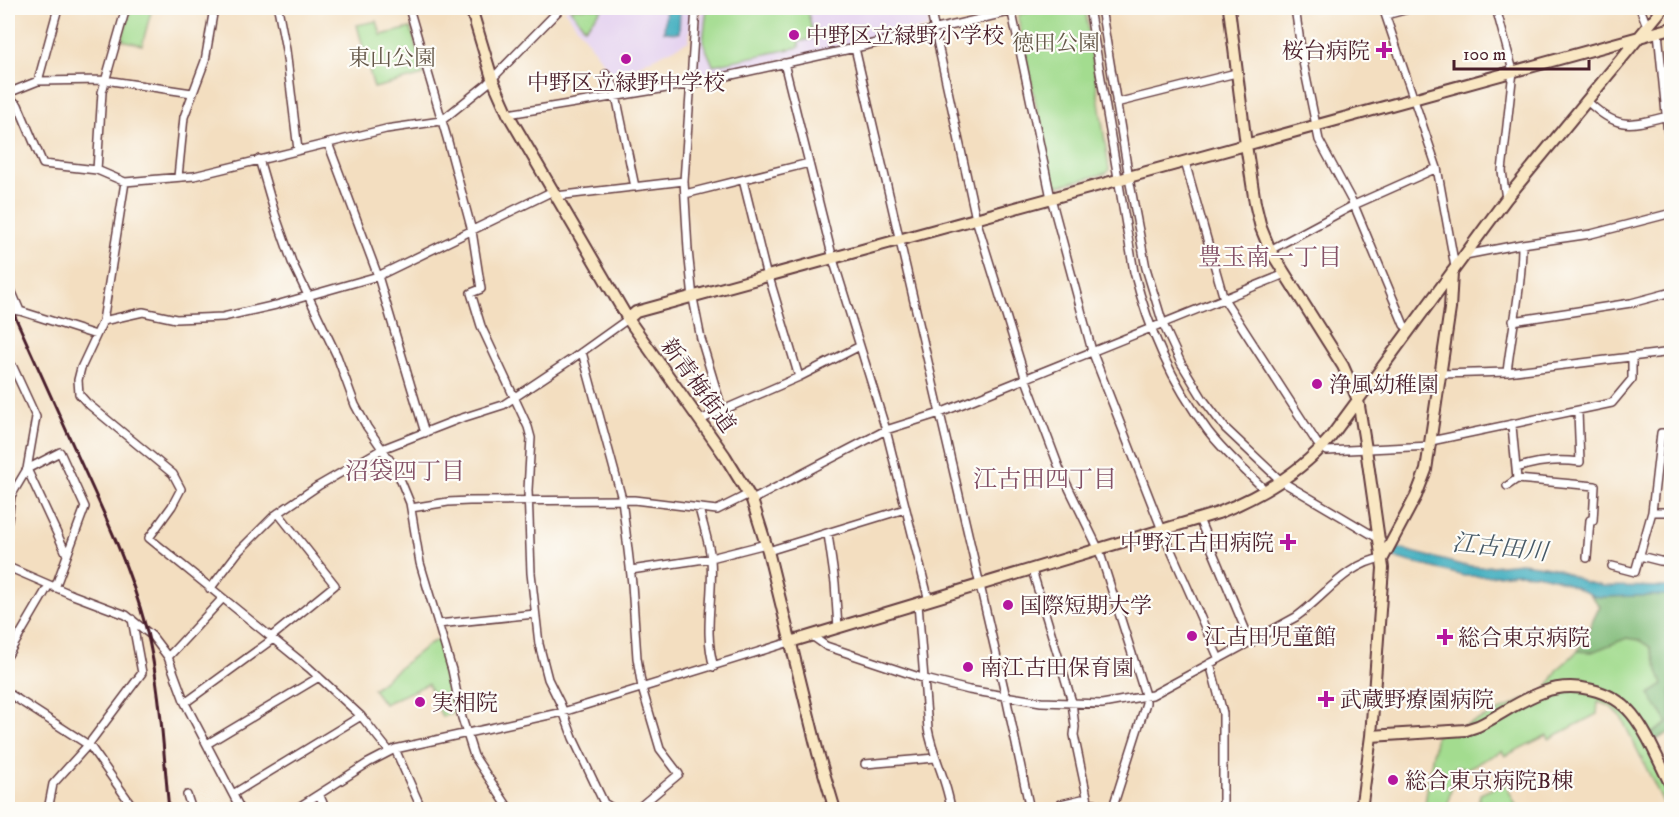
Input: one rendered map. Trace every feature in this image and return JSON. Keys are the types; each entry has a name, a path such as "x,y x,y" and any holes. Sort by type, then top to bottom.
{"street":[{"path":"38,81 58,8"},
{"path":"97,170 102,92 126,8"},
{"path":"178,177 184,117 205,61 214,8"},
{"path":"278,8 286,50 298,150"},
{"path":"409,8 472,231 481,289 471,293 481,326 531,438 529,501 531,573 539,644 548,678 603,806 615,810"},
{"name":"新青梅街道","path":"471,8 490,81 508,114 628,319 700,420 750,497 767,548 834,807"},
{"path":"192,93 105,80 38,81 8,95 18,105 43,164 97,170 125,182 194,176 386,129 441,121 490,81 561,8"},
{"path":"696,8 684,181 693,298 701,339 723,412"},
{"path":"930,8 975,219 1025,377 1060,470 1099,549 1146,698 1112,809 1082,799 1061,804 1062,810"},
{"path":"508,114 691,84 855,48 1011,9 1027,8"},
{"path":"1089,8 1134,272 1150,328 1182,391 1209,432 1266,491"},
{"path":"1101,8 1146,268 1162,324 1188,377 1225,428 1281,481 1385,542"},
{"path":"1229,8 1246,145 1261,228 1270,250 1343,366 1358,400 1385,542 1371,736 1360,810"},
{"path":"1295,8 1319,140 1353,206 1404,325 1409,329"},
{"path":"1385,542 1421,485 1431,443 1450,309 1453,269 1437,168 1385,11 1412,8"},
{"path":"1496,8 1513,71 1502,171 1506,199"},
{"path":"1640,8 1647,26"},
{"path":"294,810 392,750 563,712 1199,519 1236,506 1266,491 1321,448 1506,199 1663,8"},
{"path":"1011,9 1051,198 1092,351 1162,530 1219,659"},
{"path":"210,589 239,551 278,513 318,486 382,449 459,419 503,405 582,352 636,312 1671,28"},
{"path":"1658,32 1669,115 1671,174"},
{"path":"855,48 981,585 1030,810"},
{"path":"784,63 833,259 886,430 905,509 924,603 928,729 935,758 950,796 951,810"},
{"path":"1116,103 1236,73"},
{"path":"606,74 614,86 635,187"},
{"path":"1586,100 1602,115 1613,121 1627,124 1669,115"},
{"path":"328,143 378,276 425,433"},
{"path":"259,159 292,262 337,356 355,405 396,469 411,508 413,533 420,563 452,670 474,756 510,810"},
{"path":"1185,162 1224,299 1321,448 1328,451 1431,443 1612,403 1632,380 1632,357"},
{"path":"685,194 809,163"},
{"path":"1270,250 1353,206 1437,168"},
{"path":"743,180 768,277 799,377"},
{"path":"103,321 143,312 176,319 223,317 378,276 554,194 684,181"},
{"path":"125,182 103,321 81,368 77,387 79,394 87,404 172,474 181,489 149,538 319,677 361,716 392,750 422,810"},
{"path":"1464,255 1591,234 1671,213"},
{"path":"1507,372 1522,272 1522,244"},
{"path":"411,508 448,502 622,499 717,510 750,497 886,430 940,412 1285,274"},
{"path":"8,283 20,310"},
{"path":"1513,321 1631,303 1671,292"},
{"path":"8,310 20,310 96,335"},
{"path":"700,420 723,412 799,377 860,346"},
{"path":"582,352 622,499 631,570 637,658 642,688 660,749 679,774 636,810"},
{"path":"1441,374 1507,372 1671,352"},
{"path":"8,364 14,368 36,417 27,469 11,496 8,520"},
{"path":"1517,468 1534,462 1580,462 1578,412"},
{"path":"1512,426 1517,479"},
{"path":"1612,566 1635,572 1652,512 1660,433 1671,434"},
{"path":"8,655 52,586 67,555 85,507 60,452 27,469"},
{"path":"27,469 67,555"},
{"path":"1506,486 1517,479 1596,486 1587,558"},
{"path":"699,508 711,558 709,651 714,666"},
{"path":"631,570 767,548 828,534 905,509"},
{"path":"1652,512 1671,512"},
{"path":"185,703 272,638 335,585 278,513"},
{"path":"1199,519 1251,643"},
{"path":"828,534 838,628"},
{"path":"1640,556 1671,562"},
{"path":"812,636 826,646 925,679 1006,697 1041,702 1102,704 1146,698 1296,617 1310,607 1340,577 1383,557"},
{"path":"8,567 132,619 152,636 168,657 185,703 241,810"},
{"path":"1032,570 1072,702 1074,735 1088,801"},
{"path":"168,657 222,599"},
{"path":"438,624 535,614"},
{"path":"48,810 51,787 87,745 142,673 132,619"},
{"path":"1210,663 1224,713 1223,810"},
{"path":"207,744 319,677"},
{"path":"1371,736 1466,730 1545,691 1569,687 1589,689 1615,700 1633,715 1671,787"},
{"path":"8,693 87,745 135,810"},
{"path":"233,794 361,716"},
{"path":"865,764 935,758"},
{"path":"319,794 326,810"},
{"path":"187,795 192,810"},
{"path":"1663,810 1671,805"},
{"path":"819,810 834,807"}],"shaded area":[{"name":"中野区立緑野中学校","path":"567,8 692,8 689,41 614,77 565,10"},
{"name":"中野区立緑野小学校","path":"701,8 926,8 929,27 696,79"}],"green space":[{"path":"131,8 152,8 142,45 122,40"},
{"path":"603,8 585,28 570,9"},
{"path":"707,8 807,8 814,38 799,42 800,47 713,65 703,42"},
{"name":"徳田公園","path":"1048,8 1085,8 1109,169 1107,173 1057,186 1052,183 1018,17 1020,14"},
{"name":"東山公園","path":"377,21 381,35 411,28 424,75 374,88 357,25"},
{"path":"1590,594 1594,596 1671,595 1671,732 1649,743 1671,787 1671,805 1666,808 1621,717 1610,706 1598,702 1597,714 1549,739 1547,735 1505,756 1502,751 1466,769 1455,767 1447,809 1424,810 1436,733 1451,732 1545,691 1558,669 1578,651 1600,606"},
{"path":"1590,594 1601,597 1671,595 1671,732 1649,743 1646,737 1668,723 1649,694 1663,685 1650,647 1639,640 1627,638 1592,652 1578,651 1600,606"},
{"path":"439,639 446,662 455,712 442,717 428,684 384,704 373,689 429,644"},
{"path":"1505,783 1518,809 1503,809 1501,805 1491,809 1477,809 1480,794"}],"water":[{"path":"666,8 680,8 679,33 664,32"},
{"path":"1397,548 1462,565 1481,567 1521,563 1555,568 1585,582 1603,586 1671,587 1671,595 1594,596 1557,579 1536,574 1464,576 1392,557"}],"railway":[{"path":"8,301 109,524 140,607 155,673 169,810"}],"place":[{"name":"中野区立緑野小学校","path":"794,35"},
{"name":"桜台病院","path":"1384,50"},
{"name":"中野区立緑野中学校","path":"626,59"},
{"name":"浄風幼稚園","path":"1317,384"},
{"name":"中野江古田病院","path":"1288,542"},
{"name":"国際短期大学","path":"1008,605"},
{"name":"江古田児童館","path":"1192,636"},
{"name":"総合東京病院","path":"1445,637"},
{"name":"南江古田保育園","path":"968,667"},
{"name":"武蔵野療園病院","path":"1326,699"},
{"name":"実相院","path":"420,702"},
{"name":"総合東京病院B棟","path":"1393,780"}],"district":[{"name":"豊玉南一丁目","path":"1270,257"},
{"name":"沼袋四丁目","path":"405,471"},
{"name":"江古田四丁目","path":"1045,479"}],"water label":[{"name":"江古田川","path":"1500,547"}]}
